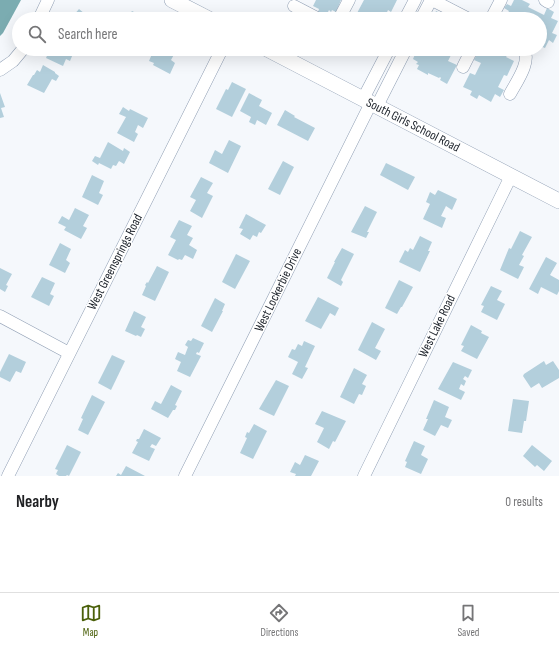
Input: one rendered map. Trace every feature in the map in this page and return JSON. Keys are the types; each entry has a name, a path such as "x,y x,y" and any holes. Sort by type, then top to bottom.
{"main road":[{"path":"172,0 195,12"},
{"name":"South Girls School Road","path":"280,56 559,200"}],"street":[{"path":"42,12 48,0"},
{"path":"343,12 349,0"},
{"path":"409,12 415,0"},
{"path":"425,12 431,0 455,12"},
{"path":"495,12 501,0"},
{"path":"294,6 306,12"},
{"path":"0,70 13,61 17,56"},
{"name":"West Greensprings Road","path":"8,476 218,56"},
{"path":"370,103 387,56"},
{"path":"370,103 401,56"},
{"path":"463,67 468,56"},
{"path":"510,94 525,64 526,56"},
{"name":"West Lockerbie Drive","path":"185,476 370,103"},
{"name":"West Lake Road","path":"364,476 511,176"},
{"path":"0,316 69,353"}],"water":[{"path":"0,0 21,0 14,12 12,12 12,16 0,36"}],"building":[{"path":"316,0 341,0 336,12 332,10 331,12 329,10 328,12 318,12 319,9 313,6"},
{"path":"364,0 397,0 391,12 388,10 387,12 358,12"},
{"path":"514,0 522,0 530,4 528,7 538,12 508,12 504,8 507,4 511,6"},
{"path":"547,8 554,12 551,18 558,21 552,33 557,35 553,43 549,40 547,44 547,12 545,12"},
{"path":"47,56 72,56 70,61 66,59 63,66 46,58"},
{"path":"151,56 173,56 171,60 175,63 170,74 153,65 154,63 149,61"},
{"path":"414,56 450,56 448,61 457,65 447,84 440,80 440,77 439,78 428,73 428,75 417,69 419,65 416,64 418,62 413,59"},
{"path":"476,56 507,56 506,57 514,61 507,76 504,75 498,87 504,90 500,97 495,94 491,102 479,95 477,99 470,95 472,91 463,87 470,73 475,75 481,63 474,60"},
{"path":"43,65 59,76 56,81 52,79 44,93 27,85 37,70 40,72"},
{"path":"232,82 246,89 232,117 216,109 226,89 228,90"},
{"path":"0,93 5,107 1,108 4,117 0,118"},
{"path":"249,93 262,100 259,106 272,113 266,125 257,120 255,125 249,122 251,117 240,111"},
{"path":"123,107 129,111 130,109 148,118 143,128 138,125 135,132 138,134 134,142 117,133 126,117 119,114"},
{"path":"285,110 295,116 294,117 315,128 308,141 277,125"},
{"path":"229,140 241,146 228,173 209,163 215,150 222,154"},
{"path":"108,142 123,151 124,148 130,152 124,164 119,161 116,166 113,165 111,169 99,163 98,165 92,161 95,156 100,158"},
{"path":"283,161 294,167 280,195 268,189"},
{"path":"386,163 415,177 408,190 380,175"},
{"path":"92,175 104,181 99,193 103,195 98,205 82,197"},
{"path":"201,177 213,183 207,193 213,196 202,218 190,211 196,200 190,197"},
{"path":"438,190 457,199 452,210 446,206 441,216 446,218 442,228 423,219 430,204 426,202 430,192 435,195"},
{"path":"365,206 377,212 367,232 369,232 366,238 351,232"},
{"path":"75,208 89,215 83,226 87,228 81,239 64,230 66,227 58,223 62,216 69,220"},
{"path":"246,214 266,225 261,233 259,232 257,237 253,235 250,240 240,234 243,229 239,228"},
{"path":"179,220 192,226 187,235 193,238 189,245 197,250 193,259 185,255 182,260 178,260 168,255 176,240 170,237"},
{"path":"520,231 532,237 522,255 524,256 519,265 524,267 518,279 500,270 509,248 511,249"},
{"path":"420,236 432,242 428,251 430,251 420,272 399,262 405,250 408,252 410,248 413,250"},
{"path":"60,243 71,249 66,260 70,263 65,273 49,265"},
{"path":"342,248 354,254 341,280 343,282 341,286 327,278"},
{"path":"236,254 250,261 235,289 222,282"},
{"path":"546,257 557,263 550,275 559,280 559,291 557,295 541,287 538,294 529,289"},
{"path":"157,266 169,272 155,301 142,295 146,286 145,285 147,282 148,283"},
{"path":"0,268 12,274 6,285 8,286 5,292 0,289"},
{"path":"42,277 55,283 50,294 54,296 49,306 31,297"},
{"path":"399,280 413,287 397,314 385,308"},
{"path":"491,286 502,291 497,300 505,304 497,320 481,312 484,306 481,305"},
{"path":"318,297 339,308 335,316 330,313 321,329 305,321"},
{"path":"215,298 225,304 212,332 201,326"},
{"path":"134,311 146,317 141,327 145,329 141,337 125,331"},
{"path":"372,322 385,329 375,348 381,351 376,360 358,350"},
{"path":"471,325 489,337 477,359 461,351 464,346 461,345"},
{"path":"193,338 204,343 199,353 197,352 196,354 201,356 190,377 177,371 181,362 175,359 178,352 185,355 188,347 185,345 188,340 191,341"},
{"path":"304,341 315,346 305,367 308,368 302,379 292,374 298,362 288,357 292,349 295,350 298,344 302,346"},
{"path":"9,354 26,362 21,373 16,371 10,382 0,377 0,372"},
{"path":"112,355 125,361 111,390 98,383"},
{"path":"544,361 546,365 553,361 559,370 559,378 542,388 539,383 531,388 523,376"},
{"path":"453,362 472,370 468,378 465,376 463,379 466,381 464,386 461,384 459,389 465,392 461,400 438,389"},
{"path":"354,368 367,375 362,384 366,386 362,395 359,394 354,404 340,397"},
{"path":"276,380 289,386 274,416 259,409"},
{"path":"171,385 182,391 175,405 177,406 175,410 173,410 168,418 151,409 155,401 161,404"},
{"path":"92,395 105,402 88,435 78,430 83,419 81,418"},
{"path":"513,399 529,401 526,421 524,421 522,433 508,431"},
{"path":"434,400 449,407 445,417 452,420 448,428 441,425 435,436 423,430"},
{"path":"322,411 346,421 335,442 333,441 329,449 317,442 324,428 315,424"},
{"path":"254,424 267,431 253,459 240,453 247,438 245,437 247,432 249,433"},
{"path":"144,429 161,438 156,446 152,444 150,447 155,449 149,461 132,453 138,442 136,441 137,439 139,439"},
{"path":"414,441 425,446 421,455 428,459 421,474 405,467 407,462 405,461"},
{"path":"67,445 81,452 69,476 59,476 56,474 58,470 55,469"},
{"path":"532,445 552,461 544,471 537,465 535,467 523,456"},
{"path":"305,455 319,461 311,476 295,476 296,474 290,472 295,462 300,465"},
{"path":"126,466 145,476 116,476 118,473 121,475"}]}
